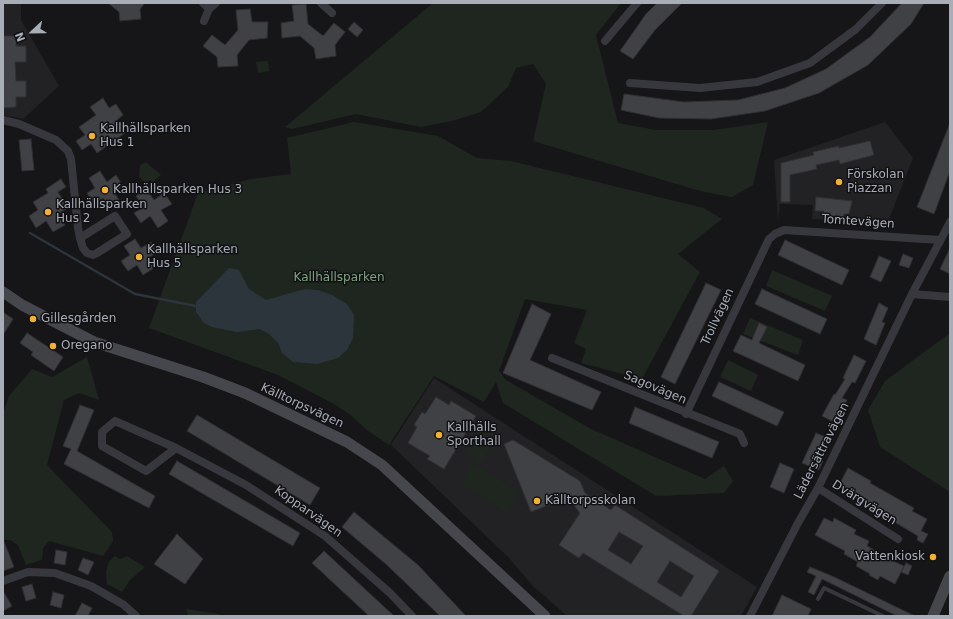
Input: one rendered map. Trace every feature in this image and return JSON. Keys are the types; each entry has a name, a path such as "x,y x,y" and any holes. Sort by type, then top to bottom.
{"street":[{"path":"204,21 206,6 216,3"},
{"path":"321,3 332,13"},
{"path":"605,41 637,3"},
{"path":"630,83 700,88 757,82 810,63 856,29 882,3"},
{"path":"3,120 19,124 56,140 68,151 71,159 80,238 83,248 87,253 93,255 127,234 115,216 80,238"},
{"name":"Lädersättravägen","path":"750,616 798,523 818,488 912,294 950,222"},
{"name":"Tomtevägen","path":"775,234 784,230 940,240"},
{"name":"Trollvägen","path":"686,414 769,239 775,234"},
{"name":"Källtorpsvägen","path":"3,292 22,305 94,342 203,377 245,393 347,442 392,473 545,616"},
{"path":"912,294 950,297"},
{"name":"Sagovägen","path":"552,358 686,414 740,434 744,443"},
{"name":"Kopparvägen","path":"176,448 146,470 102,446 102,432 115,421 176,448 246,485 320,532 390,593 412,616"},
{"name":"Dvärgvägen","path":"818,488 898,539"},
{"path":"3,581 28,572 55,573 91,586 124,604 136,616"},
{"path":"933,616 950,576"}],"lane":[{"path":"818,599 824,588 883,616"}],"shaded area":[{"path":"3,3 21,3 21,20 59,86 23,119 3,115"},
{"name":"Förskolan Piazzan","path":"885,122 913,158 886,227 849,223 846,220 812,219 813,205 780,204 778,221 774,160"},
{"path":"229,268 239,270 249,289 266,300 305,289 318,290 332,295 347,304 354,315 353,338 347,350 338,358 317,364 293,362 282,353 279,344 269,334 260,329 237,332 212,327 204,323 196,312 196,302"},
{"name":"Källtorpsskolan","path":"434,378 757,587 741,616 567,616 533,586 508,557 391,445"}],"green space":[{"path":"433,3 621,3 596,35 618,123 656,130 714,130 768,122 753,185 732,197 700,191 533,141 546,84 533,64 516,68 508,87 481,112 452,121 421,127 356,114 292,129 285,127"},
{"path":"268,61 269,71 258,73 256,62"},
{"name":"Kallhällsparken","path":"354,122 438,136 477,158 511,161 704,208 722,219 678,254 700,272 642,379 581,363 586,349 574,343 587,310 525,299 499,371 506,380 591,429 705,479 724,466 733,481 724,493 656,496 503,403 496,382 484,402 434,376 389,445 368,431 348,413 334,404 278,375 149,328 198,193 251,179 291,174 287,138"},
{"path":"146,162 161,175 153,182 151,180 146,183 139,177 140,165"},
{"path":"772,270 832,296 825,311 766,286"},
{"path":"750,318 803,340 798,355 743,334"},
{"path":"950,333 950,492 880,447 868,410 885,381"},
{"path":"87,357 99,400 79,393 64,400 47,465 112,532 113,541 103,556 49,541 43,548 42,560 26,565 18,545 10,540 3,540 3,414 9,396 32,369 52,377"},
{"path":"728,360 758,375 751,391 720,377"},
{"path":"481,427 497,436 481,463 465,453"},
{"path":"473,463 519,492 506,512 460,484"},
{"path":"115,556 120,559 127,556 145,567 130,580 122,592 107,584 106,572 109,561"},
{"path":"186,609 219,614 222,616 188,616"}],"building":[{"path":"108,3 145,3 140,9 141,19 120,21 119,12"},
{"path":"657,3 682,3 655,30 633,59 620,51 646,14"},
{"path":"902,3 924,3 911,24 868,65 819,93 765,111 711,119 659,118 621,110 624,94 684,102 738,100 785,88 826,69 870,37"},
{"path":"306,4 308,24 323,36 334,23 345,32 335,45 336,56 316,59 314,48 300,36 282,38 281,23 294,21 292,5"},
{"path":"250,9 252,22 268,22 267,38 249,40 237,55 238,66 218,67 217,57 203,46 212,35 225,45 238,30 236,10"},
{"path":"354,22 363,30 357,37 348,29"},
{"path":"3,36 16,36 16,46 26,46 26,62 15,62 16,81 26,81 26,97 16,97 16,107 3,108"},
{"path":"103,98 109,108 116,104 123,115 117,120 125,133 97,153 91,144 82,150 76,141 85,135 79,127 96,115 90,107"},
{"path":"950,123 950,171 934,214 917,207"},
{"path":"31,139 34,170 22,171 19,140"},
{"path":"870,141 874,155 840,164 839,160 816,165 817,169 790,175 790,202 781,202 781,163 814,155 813,152"},
{"name":"Kallhällsparken Hus 3","path":"100,171 107,182 116,175 123,186 114,192 119,200 109,206 103,198 94,204 87,193 95,188 89,178"},
{"name":"Kallhällsparken Hus 2","path":"61,179 66,187 58,192 68,208 58,214 65,225 53,232 46,221 36,228 29,216 38,210 33,202 48,193 46,189"},
{"path":"146,189 154,200 164,193 172,204 161,210 168,221 158,228 150,216 141,223 134,213 144,207 136,196"},
{"path":"816,197 852,201 849,214 844,214 843,218 823,216 824,211 815,211"},
{"name":"Kallhällsparken Hus 5","path":"135,239 141,248 151,242 157,252 148,258 154,268 143,275 137,265 128,271 121,261 130,255 124,246"},
{"path":"785,240 849,270 842,285 778,255"},
{"path":"950,248 950,274 940,269"},
{"path":"903,254 913,258 909,268 899,265"},
{"path":"879,256 891,261 881,282 870,277"},
{"path":"706,283 721,290 675,384 661,377"},
{"path":"762,289 827,319 820,334 755,304"},
{"path":"879,303 888,308 882,322 885,323 876,345 864,339"},
{"path":"532,304 551,314 530,360 601,392 592,410 503,373"},
{"path":"3,312 13,319 3,335"},
{"path":"759,323 767,327 759,343 805,365 798,381 733,351 741,335 752,340"},
{"path":"27,333 63,357 54,371 31,355 33,352 20,343"},
{"path":"854,355 866,361 855,383 852,382 842,398 847,400 836,423 822,416 834,394 835,395 845,379 843,378"},
{"path":"719,382 784,412 777,426 712,396"},
{"name":"Kallhälls Sporthall","path":"436,397 449,405 451,401 476,416 444,469 427,459 430,456 408,443 417,427 414,425 422,412 425,414"},
{"path":"80,405 94,410 77,451 155,496 149,508 64,464 71,449 63,446"},
{"path":"635,407 719,442 712,458 629,423"},
{"path":"197,415 320,488 310,505 187,431"},
{"path":"816,433 828,438 817,458 823,461 819,470 802,463"},
{"path":"513,440 580,481 585,493 611,510 615,505 719,571 691,616 684,616 583,553 579,558 559,545 580,513 568,497 531,512 504,444","holes":["619,532 643,546 631,564 608,550","670,561 694,576 681,597 657,582"]},
{"path":"177,461 300,533 293,546 169,474"},
{"path":"780,463 794,469 784,493 770,487"},
{"path":"848,468 871,481 870,483 914,508 912,511 927,519 921,531 928,534 923,543 917,540 918,536 846,493 848,490 839,485"},
{"path":"354,512 418,565 466,616 440,616 387,565 342,527"},
{"path":"824,518 833,522 834,518 856,530 854,534 869,541 867,546 881,554 880,555 904,566 895,584 880,576 878,580 869,575 870,574 856,566 858,562 844,554 845,551 815,535"},
{"path":"177,534 203,559 185,584 154,564"},
{"path":"3,539 14,567 3,571"},
{"path":"56,550 67,552 65,565 54,563"},
{"path":"324,551 394,616 369,616 312,563"},
{"path":"83,558 94,562 88,575 78,570"},
{"path":"906,563 912,566 908,575 901,572"},
{"path":"810,567 915,616 897,616 822,579 814,595 808,592 816,576 807,572"},
{"path":"32,584 36,598 26,601 22,587"},
{"path":"3,591 12,606 3,611"},
{"path":"53,592 64,595 61,608 50,605"},
{"path":"782,595 811,609 808,616 772,616"},
{"path":"82,603 92,608 88,616 75,616"}],"waterway":[{"path":"30,233 135,294 196,306"}],"place":[{"name":"Kallhällsparken Hus 1","path":"92,136"},
{"name":"Förskolan Piazzan","path":"839,182"},
{"name":"Kallhällsparken Hus 3","path":"105,190"},
{"name":"Kallhällsparken Hus 2","path":"48,212"},
{"name":"Kallhällsparken Hus 5","path":"139,257"},
{"name":"Gillesgården","path":"33,319"},
{"name":"Oregano","path":"53,346"},
{"name":"Kallhälls Sporthall","path":"439,435"},
{"name":"Källtorpsskolan","path":"537,501"},
{"name":"Vattenkiosk","path":"933,557"}]}
